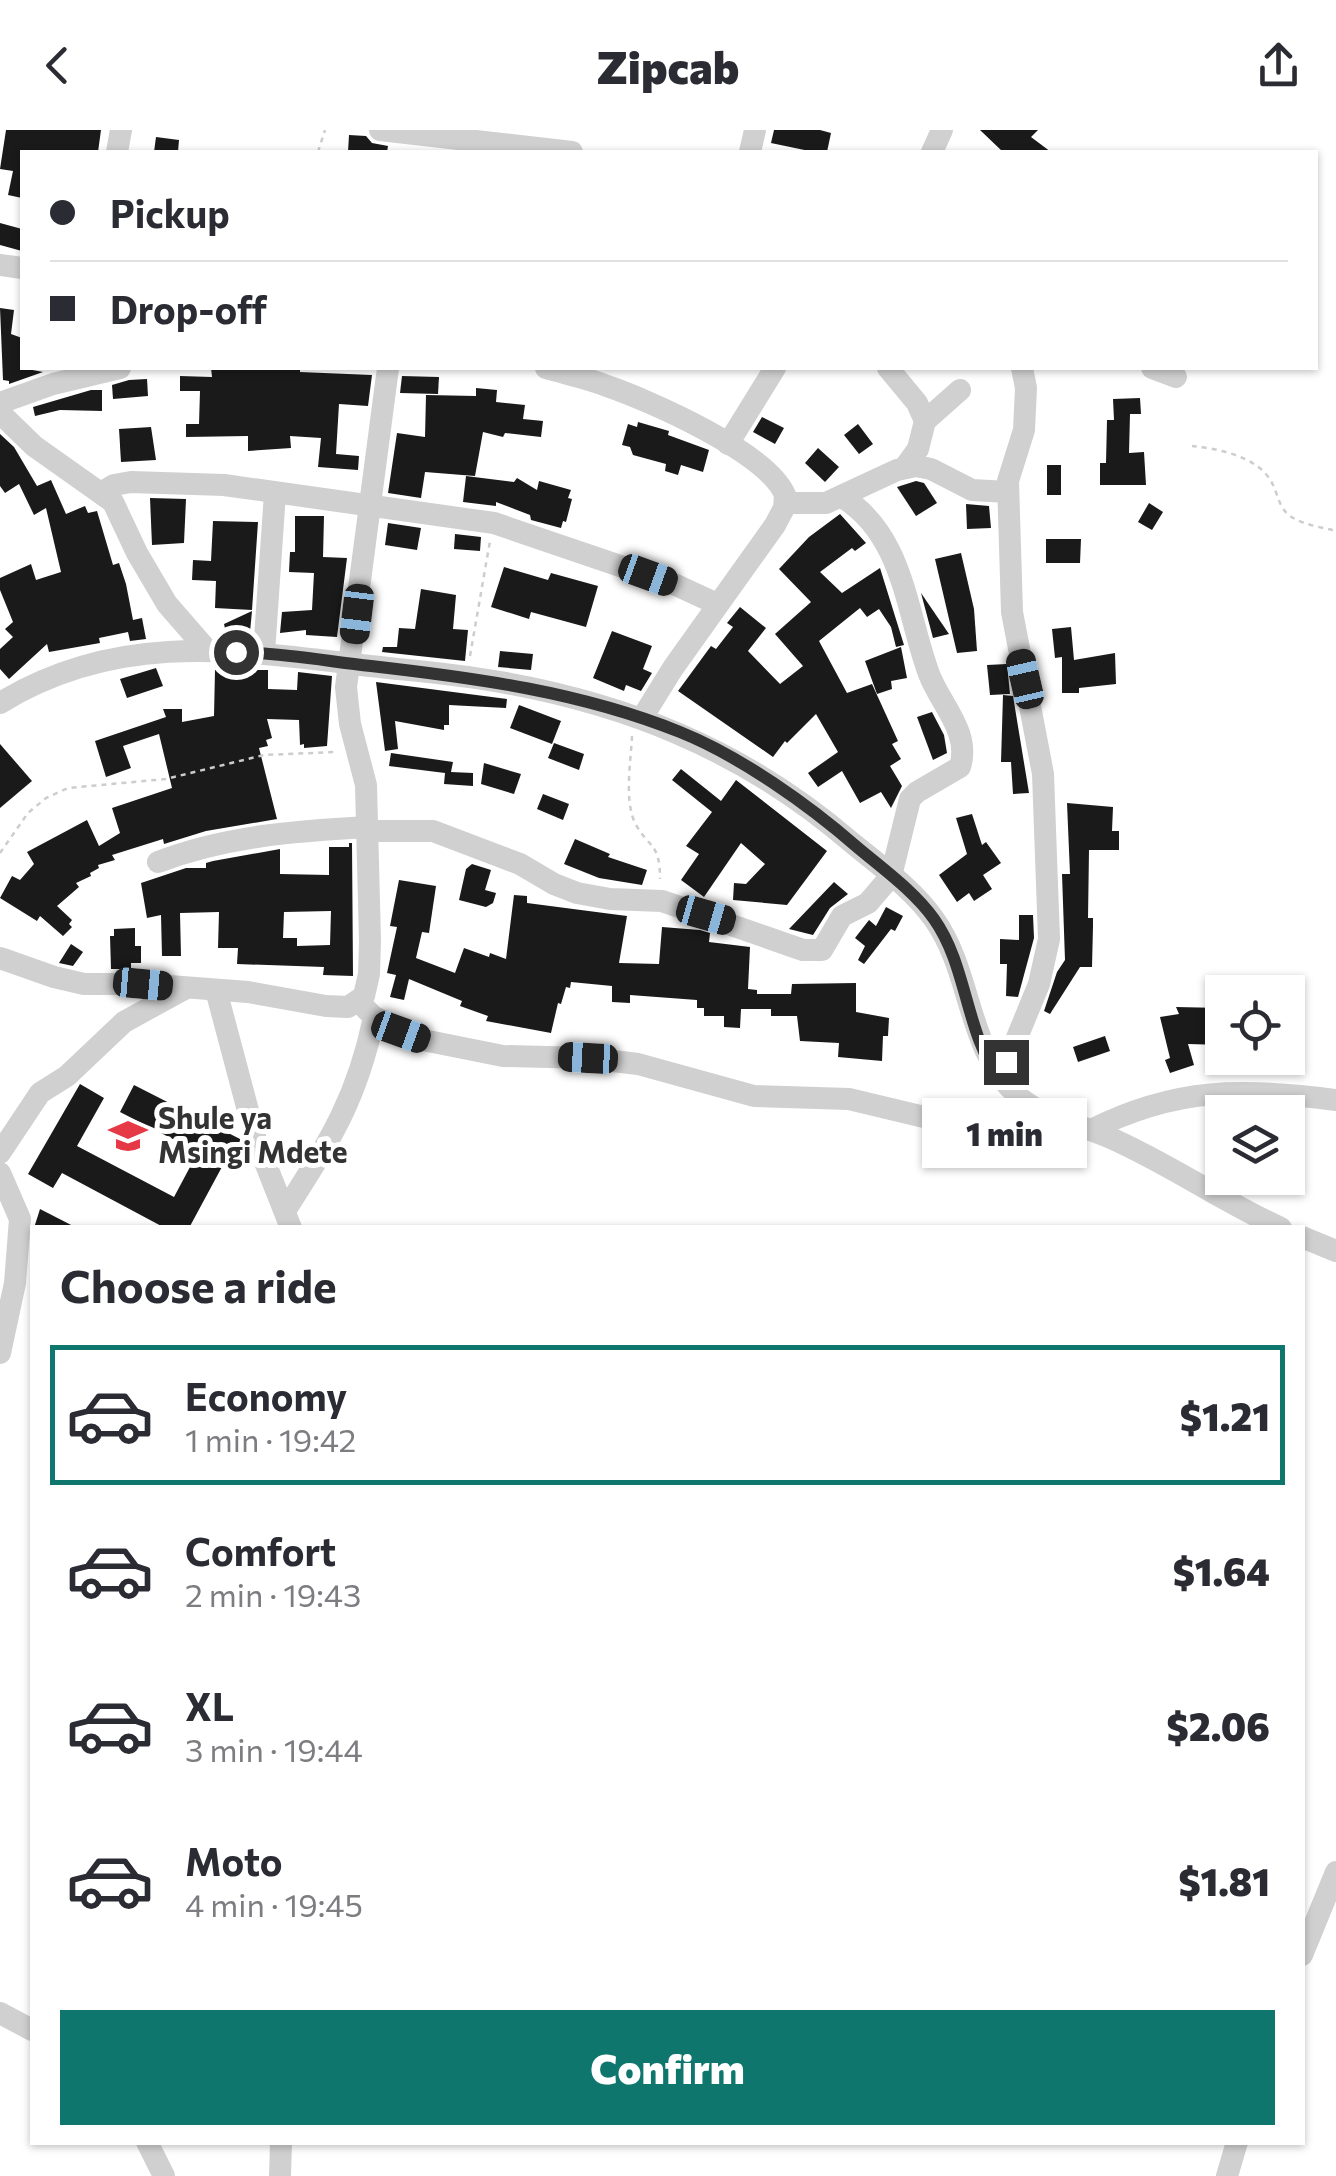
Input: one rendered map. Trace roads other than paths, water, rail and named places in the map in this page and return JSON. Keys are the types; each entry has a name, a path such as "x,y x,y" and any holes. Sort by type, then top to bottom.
{"street":[{"path":"380,130 555,150"},
{"path":"0,404 53,384 112,370"},
{"path":"288,1220 348,1107 366,1052 366,784 346,702 388,370"},
{"path":"561,370 612,377 728,444 776,479 784,491 785,504 775,525 638,717"},
{"path":"728,444 773,370"},
{"path":"890,370 917,404 925,421"},
{"path":"1000,1079 1043,970 1049,921 1043,774 1013,624 1008,492 1011,466 1024,430 1026,388 1022,370"},
{"path":"1158,370 1176,376"},
{"path":"905,467 918,449 925,421 960,390"},
{"path":"0,412 34,446 113,502 136,553 167,604 207,650"},
{"path":"785,504 814,504 842,496 905,467 931,468 972,490 1008,492"},
{"path":"102,492 114,485 162,481 494,523 676,585 717,604"},
{"path":"264,653 276,494"},
{"path":"158,862 194,848 296,831 433,831 520,864 578,893 610,899 659,900 815,952 824,947 842,916 868,902 891,876 910,799 960,767 964,750 953,719 929,675 898,568 873,520 842,496"},
{"path":"0,703 28,686 102,660 163,651 207,650 466,677 557,694 684,734 810,806 932,916 942,930 985,1053 1000,1079 1034,1108 1090,1130 1275,1225"},
{"path":"0,958 84,984 216,990 366,1010 423,1040 525,1058 624,1062 668,1070 754,1096 849,1099 986,1128 1005,1124 1034,1108"},
{"path":"0,1153 40,1093 66,1076 124,1022 186,988"},
{"path":"216,990 256,1137 288,1220"},
{"path":"1090,1130 1138,1108 1209,1093 1336,1100"},
{"path":"0,1173 20,1219 15,1283 0,1353"},
{"path":"1305,1238 1336,1251"},
{"path":"1305,1948 1336,1872"},
{"path":"0,2012 30,2029"},
{"path":"148,2145 164,2176"},
{"path":"280,2176 281,2145"},
{"path":"1226,2176 1237,2145"}],"place":[{"name":"Shule ya Msingi Mdete","path":"128,1136"}]}
